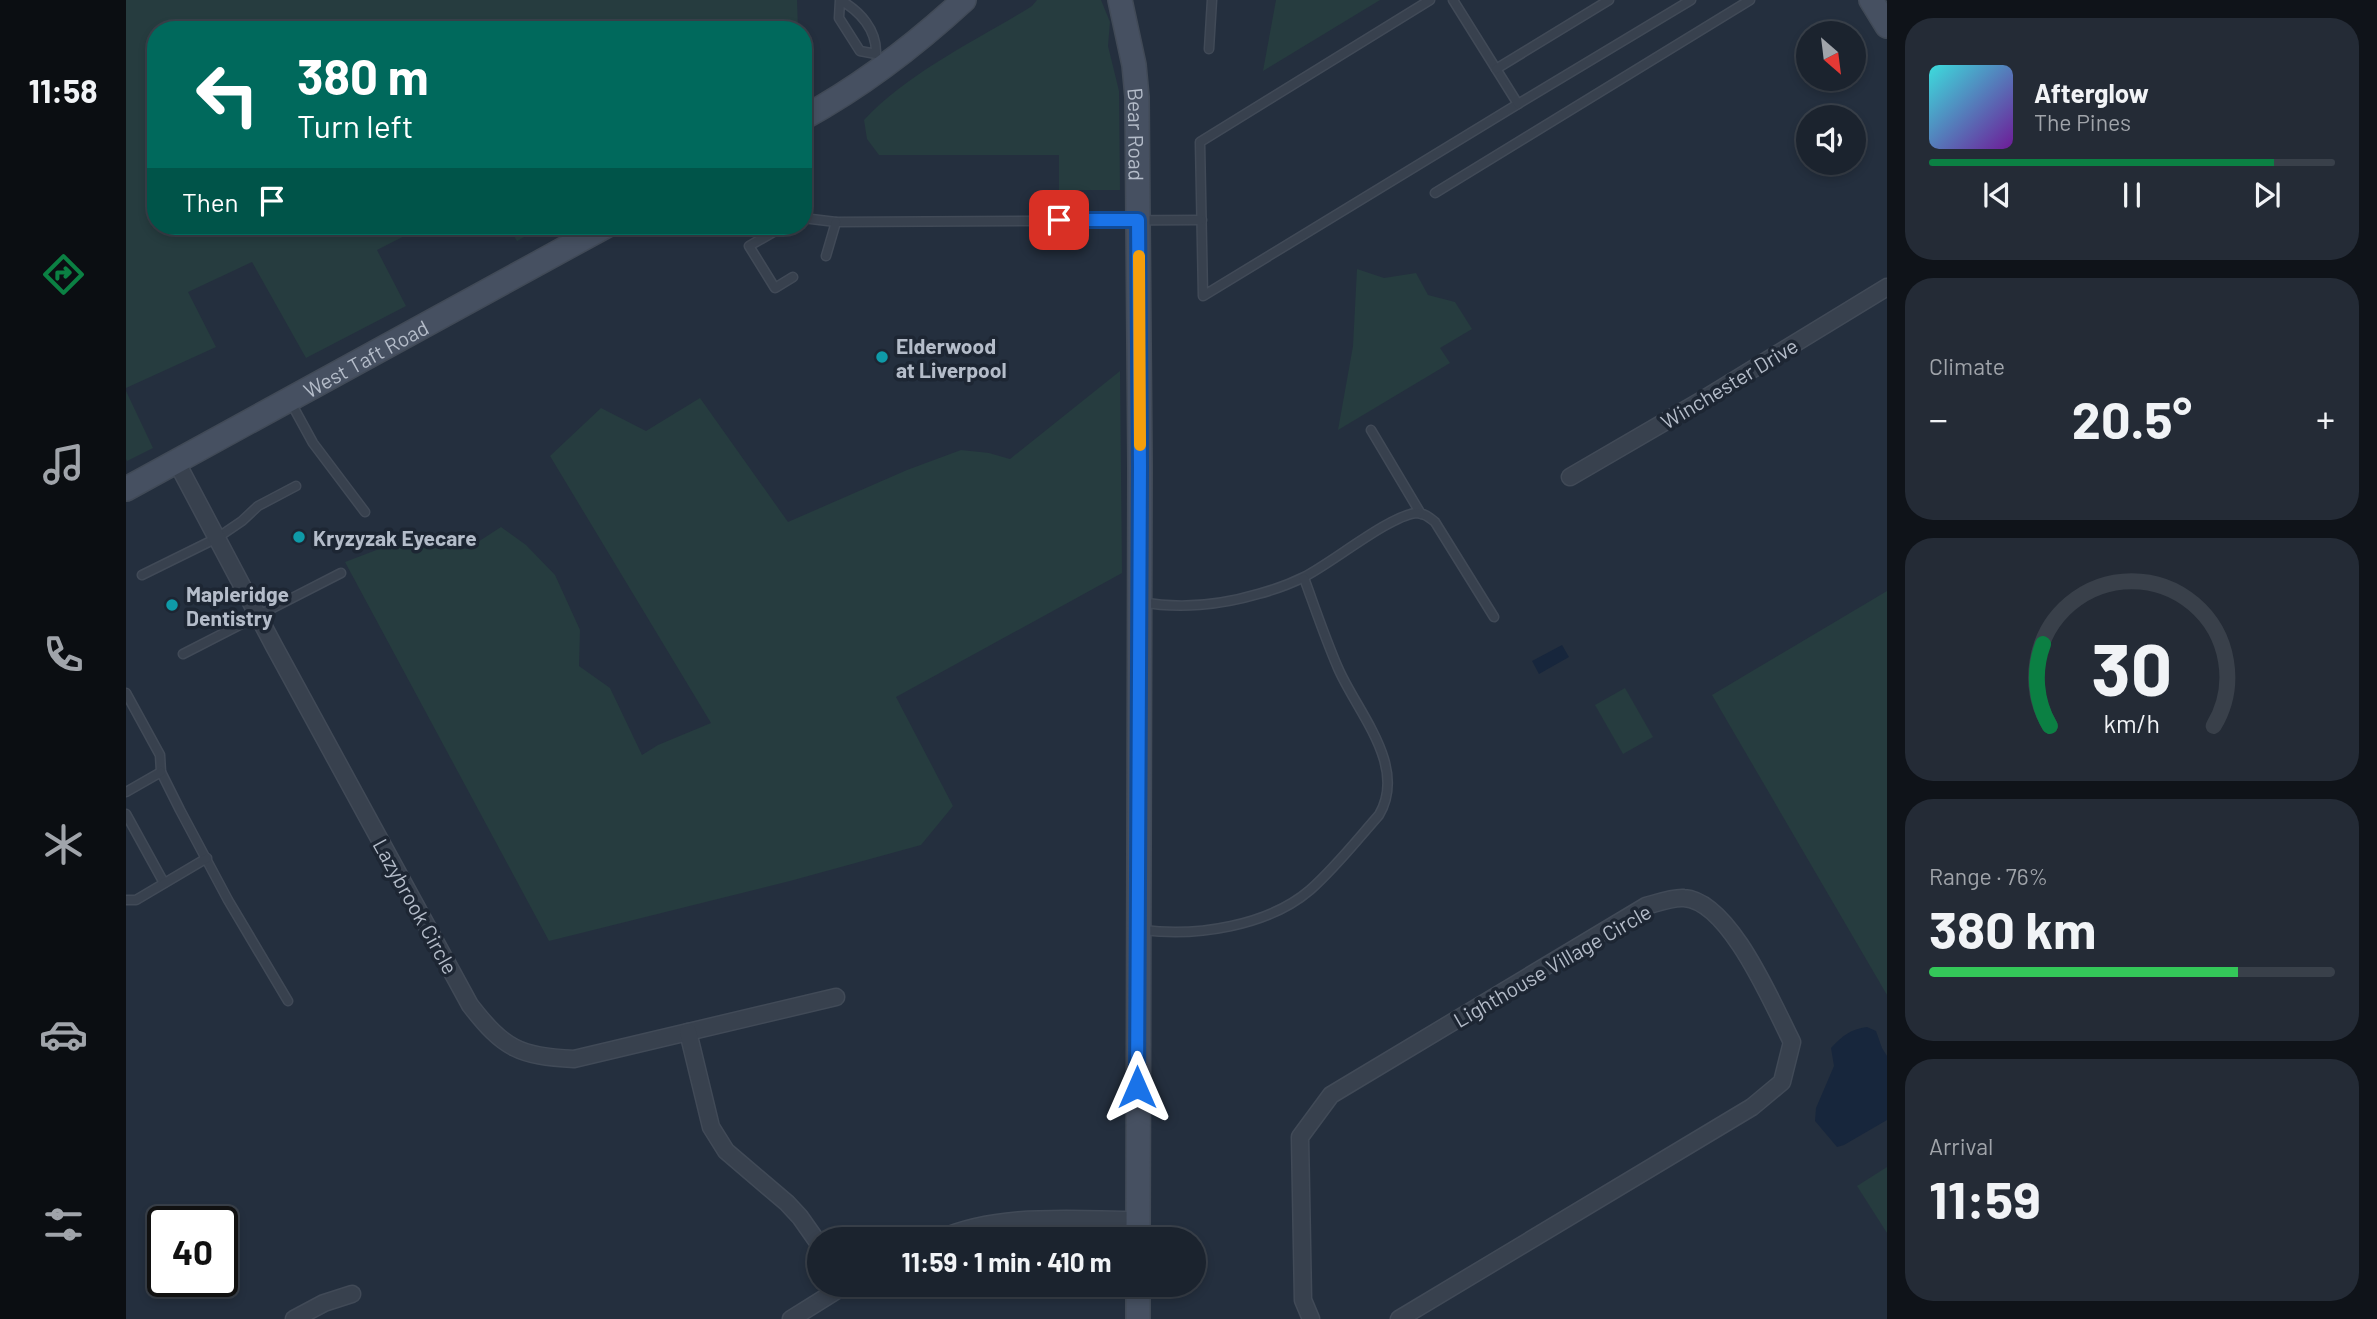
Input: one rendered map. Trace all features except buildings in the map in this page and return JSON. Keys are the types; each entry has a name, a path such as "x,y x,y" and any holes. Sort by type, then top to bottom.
{"street":[{"path":"812,111 880,60 925,36 964,0"},
{"name":"Bear Road","path":"1120,0 1138,97 1138,1227"},
{"path":"1871,0 1887,26"},
{"name":"West Taft Road","path":"126,489 590,235"},
{"name":"Winchester Drive","path":"1570,477 1887,287"},
{"name":"Lazybrook Circle","path":"176,461 470,1005 490,1031 509,1046 537,1057 574,1059 836,997"},
{"name":"Lighthouse Village Circle","path":"1311,1319 1303,1300 1300,1137 1331,1095 1646,906 1684,898 1708,907 1738,939 1792,1042 1782,1082 1752,1107 1399,1319"},
{"path":"688,1032 711,1127 726,1151 787,1203 807,1227"},
{"path":"978,1227 1031,1220 1114,1227"},
{"path":"294,1319 324,1303 352,1294"},
{"path":"792,1319 827,1297"},
{"path":"1138,1297 1138,1319"}],"lane":[{"path":"840,0 855,8 876,39 880,60 860,51 838,18 840,0"},
{"path":"1209,49 1212,0"},
{"path":"1430,0 1200,142 1203,296 1691,0"},
{"path":"1453,0 1518,104"},
{"path":"1496,69 1609,0"},
{"path":"1435,193 1750,0"},
{"path":"812,219 835,222 1202,220"},
{"path":"826,256 835,222"},
{"path":"768,235 749,246 775,288 793,277"},
{"path":"289,399 313,443 365,512"},
{"path":"1371,430 1421,514 1435,522 1494,617"},
{"path":"142,575 217,538 258,506 296,486"},
{"path":"1138,601 1161,606 1203,605 1257,595 1304,578 1398,520 1421,514"},
{"path":"183,654 341,573"},
{"path":"1137,929 1172,934 1213,930 1256,919 1296,900 1311,889 1379,816 1386,804 1388,781 1382,751 1339,669 1304,578"},
{"path":"126,693 160,755 161,772 206,858 288,1001"},
{"path":"126,792 161,772"},
{"path":"126,814 164,883"},
{"path":"126,900 136,900 206,858"}],"green space":[{"path":"126,0 797,0 798,21 147,21 147,235 406,235 377,250 406,306 306,358 252,262 188,292 216,347 126,388"},
{"path":"1037,0 1101,0 1110,22 1108,46 1119,91 1120,190 1059,190 1059,155 879,155 867,139 864,120 882,102 944,58 1032,6"},
{"path":"1276,0 1380,0 1263,71"},
{"path":"513,235 528,235 517,241"},
{"path":"1357,269 1384,278 1416,273 1428,295 1455,302 1472,329 1440,348 1450,363 1338,430 1353,346"},
{"path":"1120,371 1122,573 896,697 953,806 921,845 790,881 549,941 345,562 379,549 420,544 467,549 501,527 526,545 555,575 580,630 579,666 610,688 642,755 658,745 711,723 550,456 601,408 646,431 700,398 788,522 907,470 961,450 989,453 1010,459"},
{"path":"126,391 153,448 127,461 126,459"},
{"path":"1887,591 1887,995 1712,695"},
{"path":"1625,688 1653,737 1623,754 1595,705"},
{"path":"1887,1167 1887,1233 1857,1186"}],"water":[{"path":"1562,645 1569,657 1539,674 1532,661"},
{"path":"1867,1027 1876,1031 1887,1056 1887,1120 1837,1147 1815,1121 1816,1108 1834,1066 1831,1048 1847,1034"}],"slow traffic":[{"path":"1139,256 1140,445"}],"place":[{"name":"Elderwood at Liverpool","path":"882,357"},
{"name":"Kryzyzak Eyecare","path":"299,537"},
{"name":"Mapleridge Dentistry","path":"172,605"}],"route":[{"path":"1059,220 1138,220 1140,466 1137,1087"}]}
